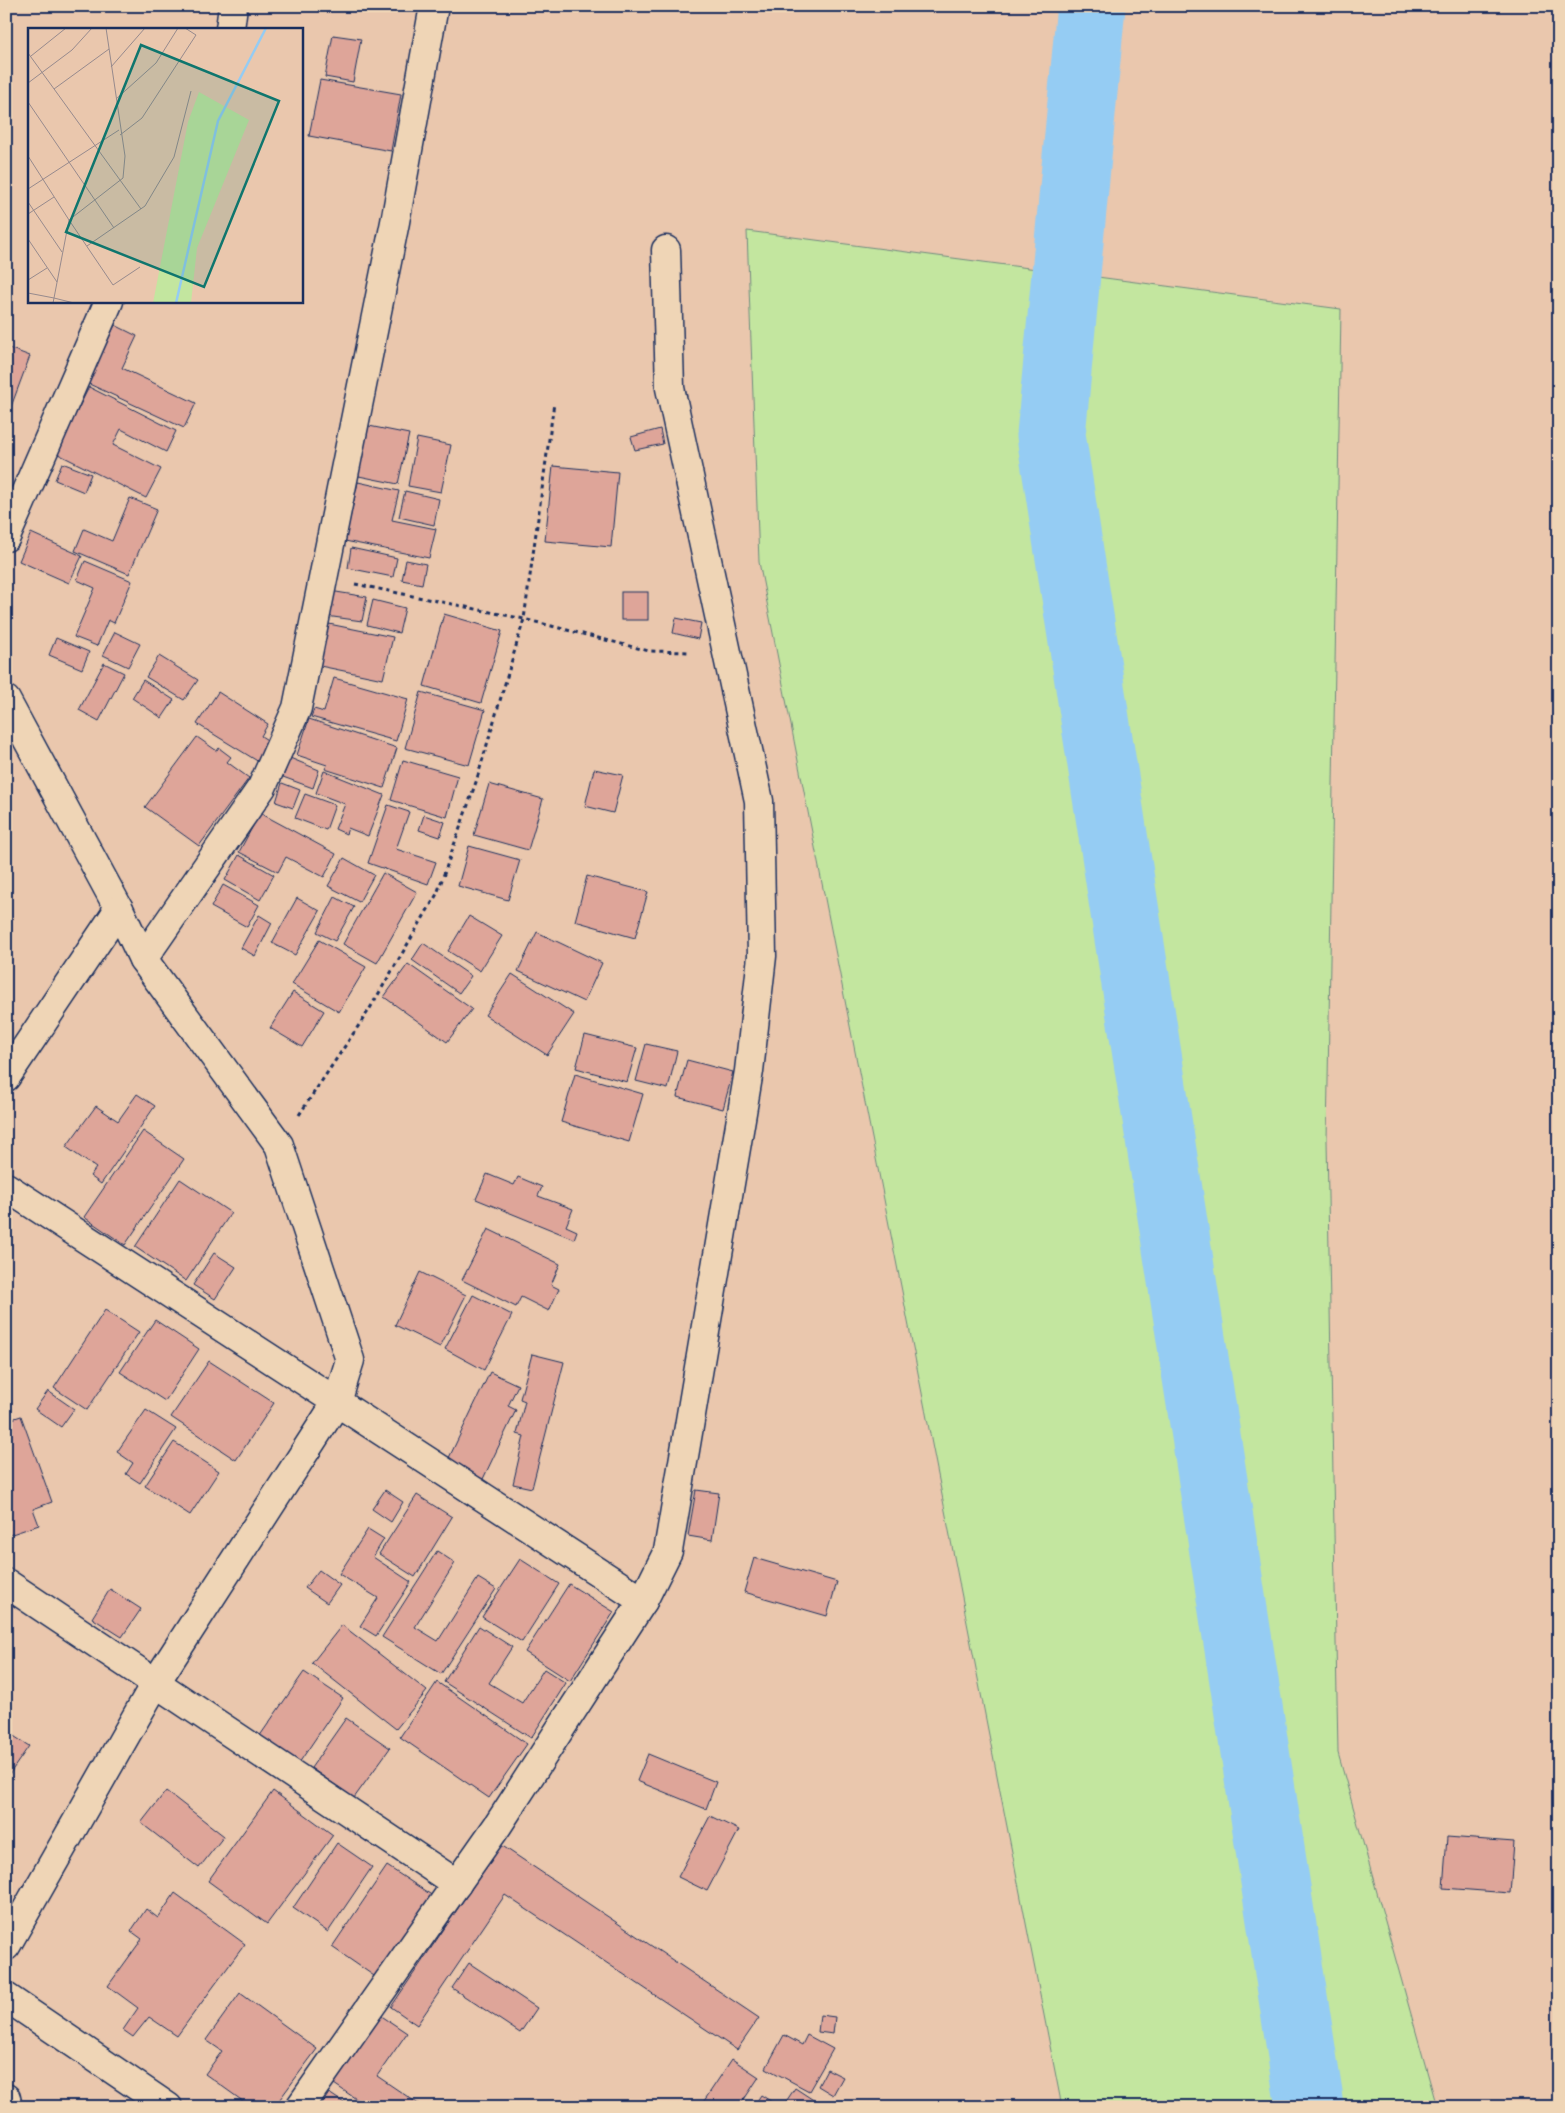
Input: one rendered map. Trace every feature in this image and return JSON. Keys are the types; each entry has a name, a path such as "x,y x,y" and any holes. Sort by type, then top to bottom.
{"main road":[{"path":"230,28 233,6"},
{"path":"143,959 262,787 297,708 395,222 434,6"},
{"path":"300,2107 498,1825 643,1601 668,1551 749,1070 762,956 759,801 670,388 666,250"},
{"path":"6,537 109,302"},
{"path":"6,700 143,959 279,1145 350,1360 337,1402 156,1682 6,1946"},
{"path":"6,1077 118,909"},
{"path":"6,1187 643,1601"},
{"path":"6,1583 457,1884"},
{"path":"6,1997 168,2107"},
{"path":"6,2098 8,2107"}],"path":[{"path":"279,1145 369,1010 437,894 476,782 524,619 554,403"},
{"path":"323,577 524,619 649,651 726,653"}],"green space":[{"path":"747,231 1341,309 1327,1140 1338,1753 1437,2107 1062,2107 759,562"}],"building":[{"path":"333,35 361,39 353,82 325,77"},
{"path":"320,80 401,94 391,151 309,136"},
{"path":"115,325 137,336 122,368 196,403 184,428 87,383"},
{"path":"6,347 30,356 6,420"},
{"path":"89,387 176,431 166,452 121,429 113,445 161,469 146,498 56,453"},
{"path":"359,424 409,434 398,484 349,474"},
{"path":"660,429 663,444 635,450 631,437"},
{"path":"417,438 451,445 441,492 408,486"},
{"path":"62,463 91,474 84,492 55,480"},
{"path":"553,466 618,472 611,547 545,541"},
{"path":"358,482 399,491 392,520 436,529 429,558 345,541"},
{"path":"6,483 14,488 6,501"},
{"path":"405,491 439,499 434,525 399,517"},
{"path":"130,498 157,509 129,574 75,551 84,529 112,541"},
{"path":"31,533 82,556 69,583 19,561"},
{"path":"351,548 397,558 393,577 348,568"},
{"path":"406,560 426,564 422,584 402,580"},
{"path":"85,561 132,581 114,623 108,620 97,646 74,637 95,588 77,580"},
{"path":"330,591 367,597 362,621 326,616"},
{"path":"621,592 648,592 648,620 621,620"},
{"path":"373,600 405,608 399,633 367,625"},
{"path":"444,614 502,631 481,703 424,686"},
{"path":"676,618 701,623 698,639 673,633"},
{"path":"329,624 393,637 383,679 320,666"},
{"path":"115,632 140,644 128,667 103,655"},
{"path":"56,638 89,652 82,669 49,655"},
{"path":"159,656 198,680 184,700 146,677"},
{"path":"104,663 124,673 99,721 79,710"},
{"path":"334,678 408,699 396,741 311,717 314,709 324,712"},
{"path":"143,680 174,700 162,718 132,698"},
{"path":"218,692 268,724 261,736 272,743 259,762 197,724"},
{"path":"421,692 485,710 469,765 405,748"},
{"path":"309,719 397,748 384,788 325,769 327,765 297,755"},
{"path":"197,737 217,751 219,748 231,757 227,762 249,778 199,846 145,807"},
{"path":"290,758 319,770 313,788 283,777"},
{"path":"403,760 458,776 447,817 391,800"},
{"path":"594,769 623,775 613,813 585,806"},
{"path":"324,771 384,795 368,836 348,828 346,834 335,829 345,804 316,793"},
{"path":"282,783 300,790 293,808 276,802"},
{"path":"489,784 543,799 528,850 474,835"},
{"path":"305,794 335,805 326,830 295,818"},
{"path":"388,805 409,812 396,849 436,862 428,884 368,863"},
{"path":"260,813 336,854 324,877 286,857 278,872 239,852"},
{"path":"424,815 445,822 440,837 419,830"},
{"path":"469,846 520,860 508,900 458,886"},
{"path":"239,855 274,875 260,900 225,880"},
{"path":"344,858 374,875 359,902 328,886"},
{"path":"383,873 417,892 377,963 343,944"},
{"path":"587,876 648,892 635,938 575,921"},
{"path":"223,885 259,905 247,927 211,907"},
{"path":"335,897 354,907 335,941 317,932"},
{"path":"297,898 320,911 295,955 272,943"},
{"path":"259,915 272,923 255,956 241,948"},
{"path":"469,916 502,936 480,971 448,951"},
{"path":"537,932 602,963 584,1002 518,971"},
{"path":"319,940 366,967 339,1012 292,984"},
{"path":"423,943 471,976 459,993 412,960"},
{"path":"408,964 472,1009 447,1042 384,997"},
{"path":"512,974 574,1014 547,1055 485,1015"},
{"path":"293,992 324,1011 302,1047 270,1028"},
{"path":"585,1035 637,1048 627,1082 576,1068"},
{"path":"646,1044 677,1051 668,1089 636,1081"},
{"path":"687,1060 733,1072 723,1109 677,1097"},
{"path":"575,1074 643,1094 629,1142 561,1122"},
{"path":"137,1094 155,1106 101,1184 90,1176 96,1168 66,1147 96,1106 118,1121"},
{"path":"143,1131 184,1159 125,1245 84,1217"},
{"path":"487,1174 514,1185 518,1177 542,1187 538,1196 573,1209 566,1226 577,1231 574,1239 476,1199"},
{"path":"180,1179 231,1213 186,1281 135,1247"},
{"path":"488,1229 560,1264 551,1285 559,1289 549,1311 521,1297 516,1307 462,1280"},
{"path":"214,1253 236,1267 215,1299 193,1285"},
{"path":"420,1272 466,1295 440,1347 395,1325"},
{"path":"473,1295 512,1315 484,1370 445,1349"},
{"path":"105,1310 139,1332 87,1410 54,1388"},
{"path":"155,1320 199,1349 165,1401 120,1372"},
{"path":"532,1354 564,1362 532,1488 513,1484 524,1436 517,1434 525,1401 520,1399"},
{"path":"209,1361 274,1403 236,1460 171,1417"},
{"path":"490,1372 518,1385 508,1406 516,1410 483,1479 447,1462"},
{"path":"48,1391 74,1409 61,1427 35,1409"},
{"path":"146,1410 176,1429 140,1483 126,1474 133,1463 117,1452"},
{"path":"21,1416 52,1502 33,1509 39,1525 6,1536 6,1421"},
{"path":"174,1442 219,1471 190,1515 145,1486"},
{"path":"385,1490 403,1502 391,1522 372,1509"},
{"path":"696,1490 719,1493 712,1540 688,1536"},
{"path":"417,1495 452,1517 415,1577 379,1554"},
{"path":"368,1529 384,1539 373,1557 411,1582 376,1636 360,1626 378,1598 339,1574"},
{"path":"437,1551 455,1563 415,1627 438,1641 478,1578 496,1589 441,1674 382,1637"},
{"path":"754,1558 837,1582 827,1616 744,1592"},
{"path":"520,1559 559,1584 522,1642 482,1617"},
{"path":"319,1570 340,1585 327,1603 305,1588"},
{"path":"569,1584 614,1612 570,1681 525,1652"},
{"path":"110,1589 141,1609 122,1637 92,1618"},
{"path":"342,1625 427,1691 396,1729 312,1663"},
{"path":"479,1626 512,1647 489,1683 522,1703 544,1669 566,1683 531,1738 444,1682"},
{"path":"304,1672 343,1698 299,1763 259,1737"},
{"path":"437,1682 527,1744 489,1798 400,1737"},
{"path":"346,1718 390,1748 354,1798 311,1768"},
{"path":"6,1731 29,1746 6,1779"},
{"path":"648,1754 716,1782 706,1809 637,1781"},
{"path":"166,1791 224,1836 199,1868 141,1823"},
{"path":"273,1791 333,1835 267,1924 208,1881"},
{"path":"710,1816 739,1830 707,1891 678,1877"},
{"path":"1447,1837 1514,1842 1510,1893 1443,1888"},
{"path":"337,1843 372,1867 328,1932 293,1908"},
{"path":"501,1845 759,2018 737,2050 505,1895 417,2025 391,2007"},
{"path":"387,1866 433,1896 377,1978 332,1947"},
{"path":"175,1893 245,1944 177,2036 149,2017 133,2037 123,2030 138,2008 108,1986 142,1939 131,1931 146,1909 158,1918"},
{"path":"469,1963 537,2008 520,2033 452,1988"},
{"path":"240,1993 317,2049 274,2107 251,2107 205,2074 222,2051 206,2040"},
{"path":"380,2015 407,2033 377,2076 423,2107 368,2107 334,2084"},
{"path":"820,2015 835,2017 833,2034 818,2032"},
{"path":"784,2035 802,2045 807,2035 833,2049 809,2091 766,2068"},
{"path":"732,2059 759,2077 739,2107 700,2107"},
{"path":"827,2069 843,2077 833,2095 818,2086"},
{"path":"795,2088 821,2105 820,2107 791,2107 785,2103"},
{"path":"329,2093 350,2107 320,2107"},
{"path":"761,2095 780,2107 753,2107"}],"waterway":[{"path":"1091,6 1051,435 1310,2107"}]}
